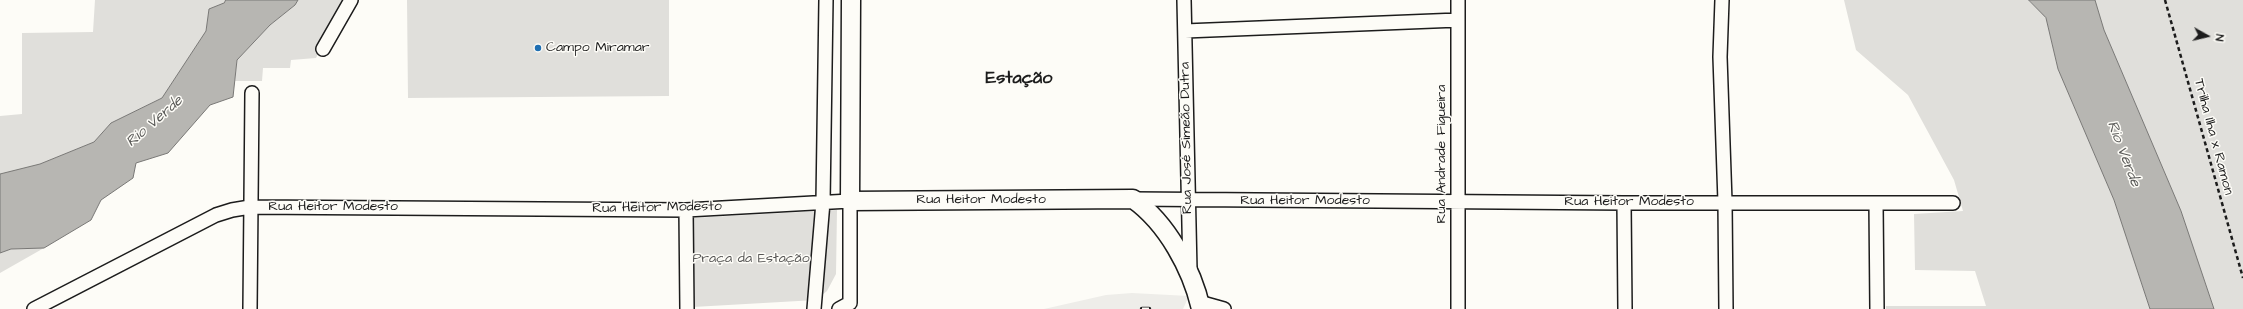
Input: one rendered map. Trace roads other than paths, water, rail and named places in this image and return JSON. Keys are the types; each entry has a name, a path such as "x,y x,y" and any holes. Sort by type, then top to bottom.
{"main road":[{"path":"850,201 851,0"},
{"name":"Rua Heitor Modesto","path":"850,201 1133,199"},
{"name":"Rua José Simeão Dutra","path":"1133,199 1147,209 1170,238 1190,275 1200,306"}],"street":[{"path":"323,49 351,0"},
{"path":"814,309 823,202 826,0"},
{"name":"Rua José Simeão Dutra","path":"1184,0 1190,275"},
{"name":"Rua Andrade Figueira","path":"1458,0 1458,309"},
{"path":"1722,0 1720,57 1725,202 1726,309"},
{"path":"1185,31 1458,20"},
{"path":"250,309 252,93"},
{"name":"Rua Heitor Modesto","path":"1133,199 1188,201 1725,202 1876,204 1953,203"},
{"path":"840,309 850,303 850,201"},
{"name":"Rua Heitor Modesto","path":"34,309 216,216 250,207 686,210 850,201"},
{"path":"1624,203 1625,309"},
{"path":"1876,204 1877,309"},
{"path":"686,210 687,309"},
{"path":"1200,306 1224,309"}],"water":[{"name":"Rio Verde","path":"226,0 298,0 295,5 270,25 237,60 233,97 210,105 168,153 136,163 133,178 101,200 91,220 44,248 11,249 0,253 0,174 40,164 94,142 111,123 162,98 206,31 209,9 224,3"},
{"name":"Rio Verde","path":"2029,0 2095,0 2104,30 2181,211 2214,309 2150,309 2114,200 2058,69 2046,18"}],"railway":[{"path":"1142,309 1149,309"}],"place":[{"name":"Campo Miramar","path":"538,48"}],"district":[{"name":"Estação","path":"1019,79"}],"park label":[{"name":"Praça da Estação","path":"751,259"}]}
